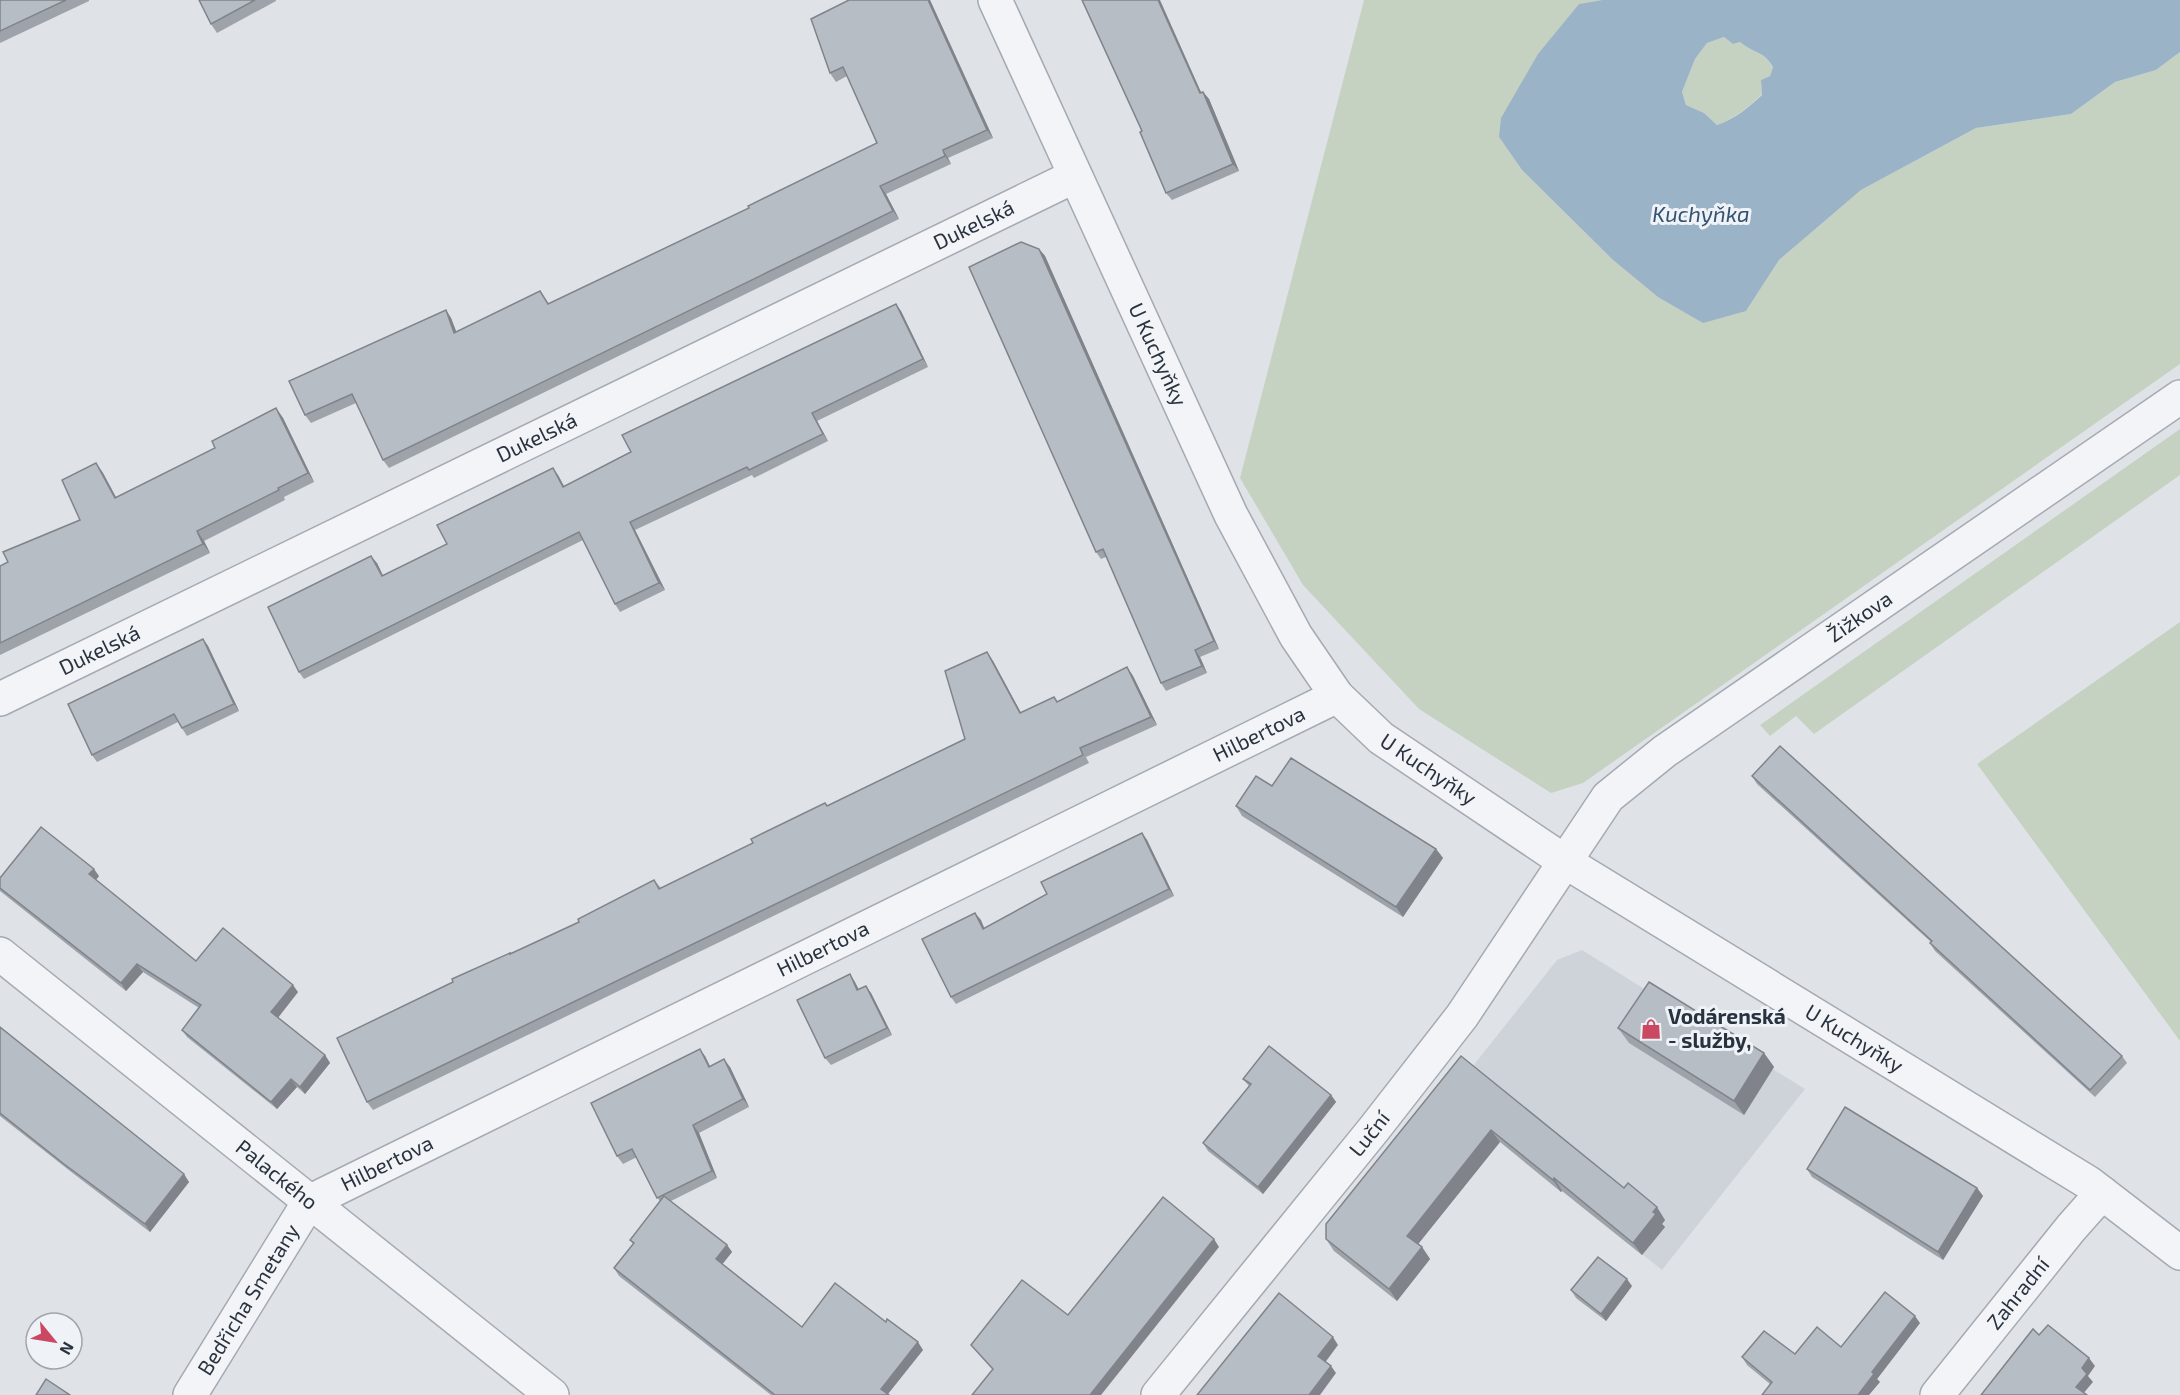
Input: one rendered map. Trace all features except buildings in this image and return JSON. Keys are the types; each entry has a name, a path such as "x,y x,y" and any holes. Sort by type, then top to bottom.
{"street":[{"name":"U Kuchyňky","path":"994,0 1231,515 1296,636 1337,696 1381,738 1564,861 2079,1176 2180,1253"},
{"name":"Dukelská","path":"0,699 1075,176"},
{"name":"Žižkova","path":"1564,861 1608,796 1665,751 2180,397"},
{"name":"Hilbertova","path":"309,1202 1337,696"},
{"name":"Luční","path":"1158,1395 1374,1129 1462,1016 1564,861"},
{"name":"Palackého","path":"0,954 552,1395"},
{"name":"Zahradní","path":"1937,1395 2071,1228 2102,1193"},
{"name":"Bedřicha Smetany","path":"190,1395 309,1202"}],"shaded area":[{"path":"1582,950 1805,1089 1662,1270 1446,1097 1557,960"}],"green space":[{"path":"1364,0 1602,0 1579,4 1499,137 1522,170 1612,259 1746,311 1779,260 1861,190 1976,128 2071,114 2115,82 2156,70 2180,52 2180,364 1583,783 1551,793 1419,709 1303,585 1240,478"},
{"path":"1724,37 1733,44 1740,42 1761,55 1773,67 1770,76 1761,80 1762,94 1741,112 1717,125 1704,113 1686,105 1682,92 1695,59 1707,43"},
{"path":"2180,429 2180,475 1814,734 1796,716 1770,736 1760,725"},
{"path":"2180,622 2180,1041 1977,764"}],"water":[{"name":"Kuchyňka","path":"1602,0 2180,0 2180,52 2156,70 2115,82 2071,114 1976,128 1861,190 1779,260 1746,311 1703,323 1658,297 1612,259 1522,170 1499,137 1501,118 1538,54 1579,4","holes":["1724,37 1733,44 1740,42 1766,58 1773,67 1770,76 1761,80 1762,95 1741,113 1717,125 1704,113 1686,105 1682,92 1695,59 1707,43"]}],"place":[{"name":"Vodárenská - služby,","path":"1651,1029"}]}
